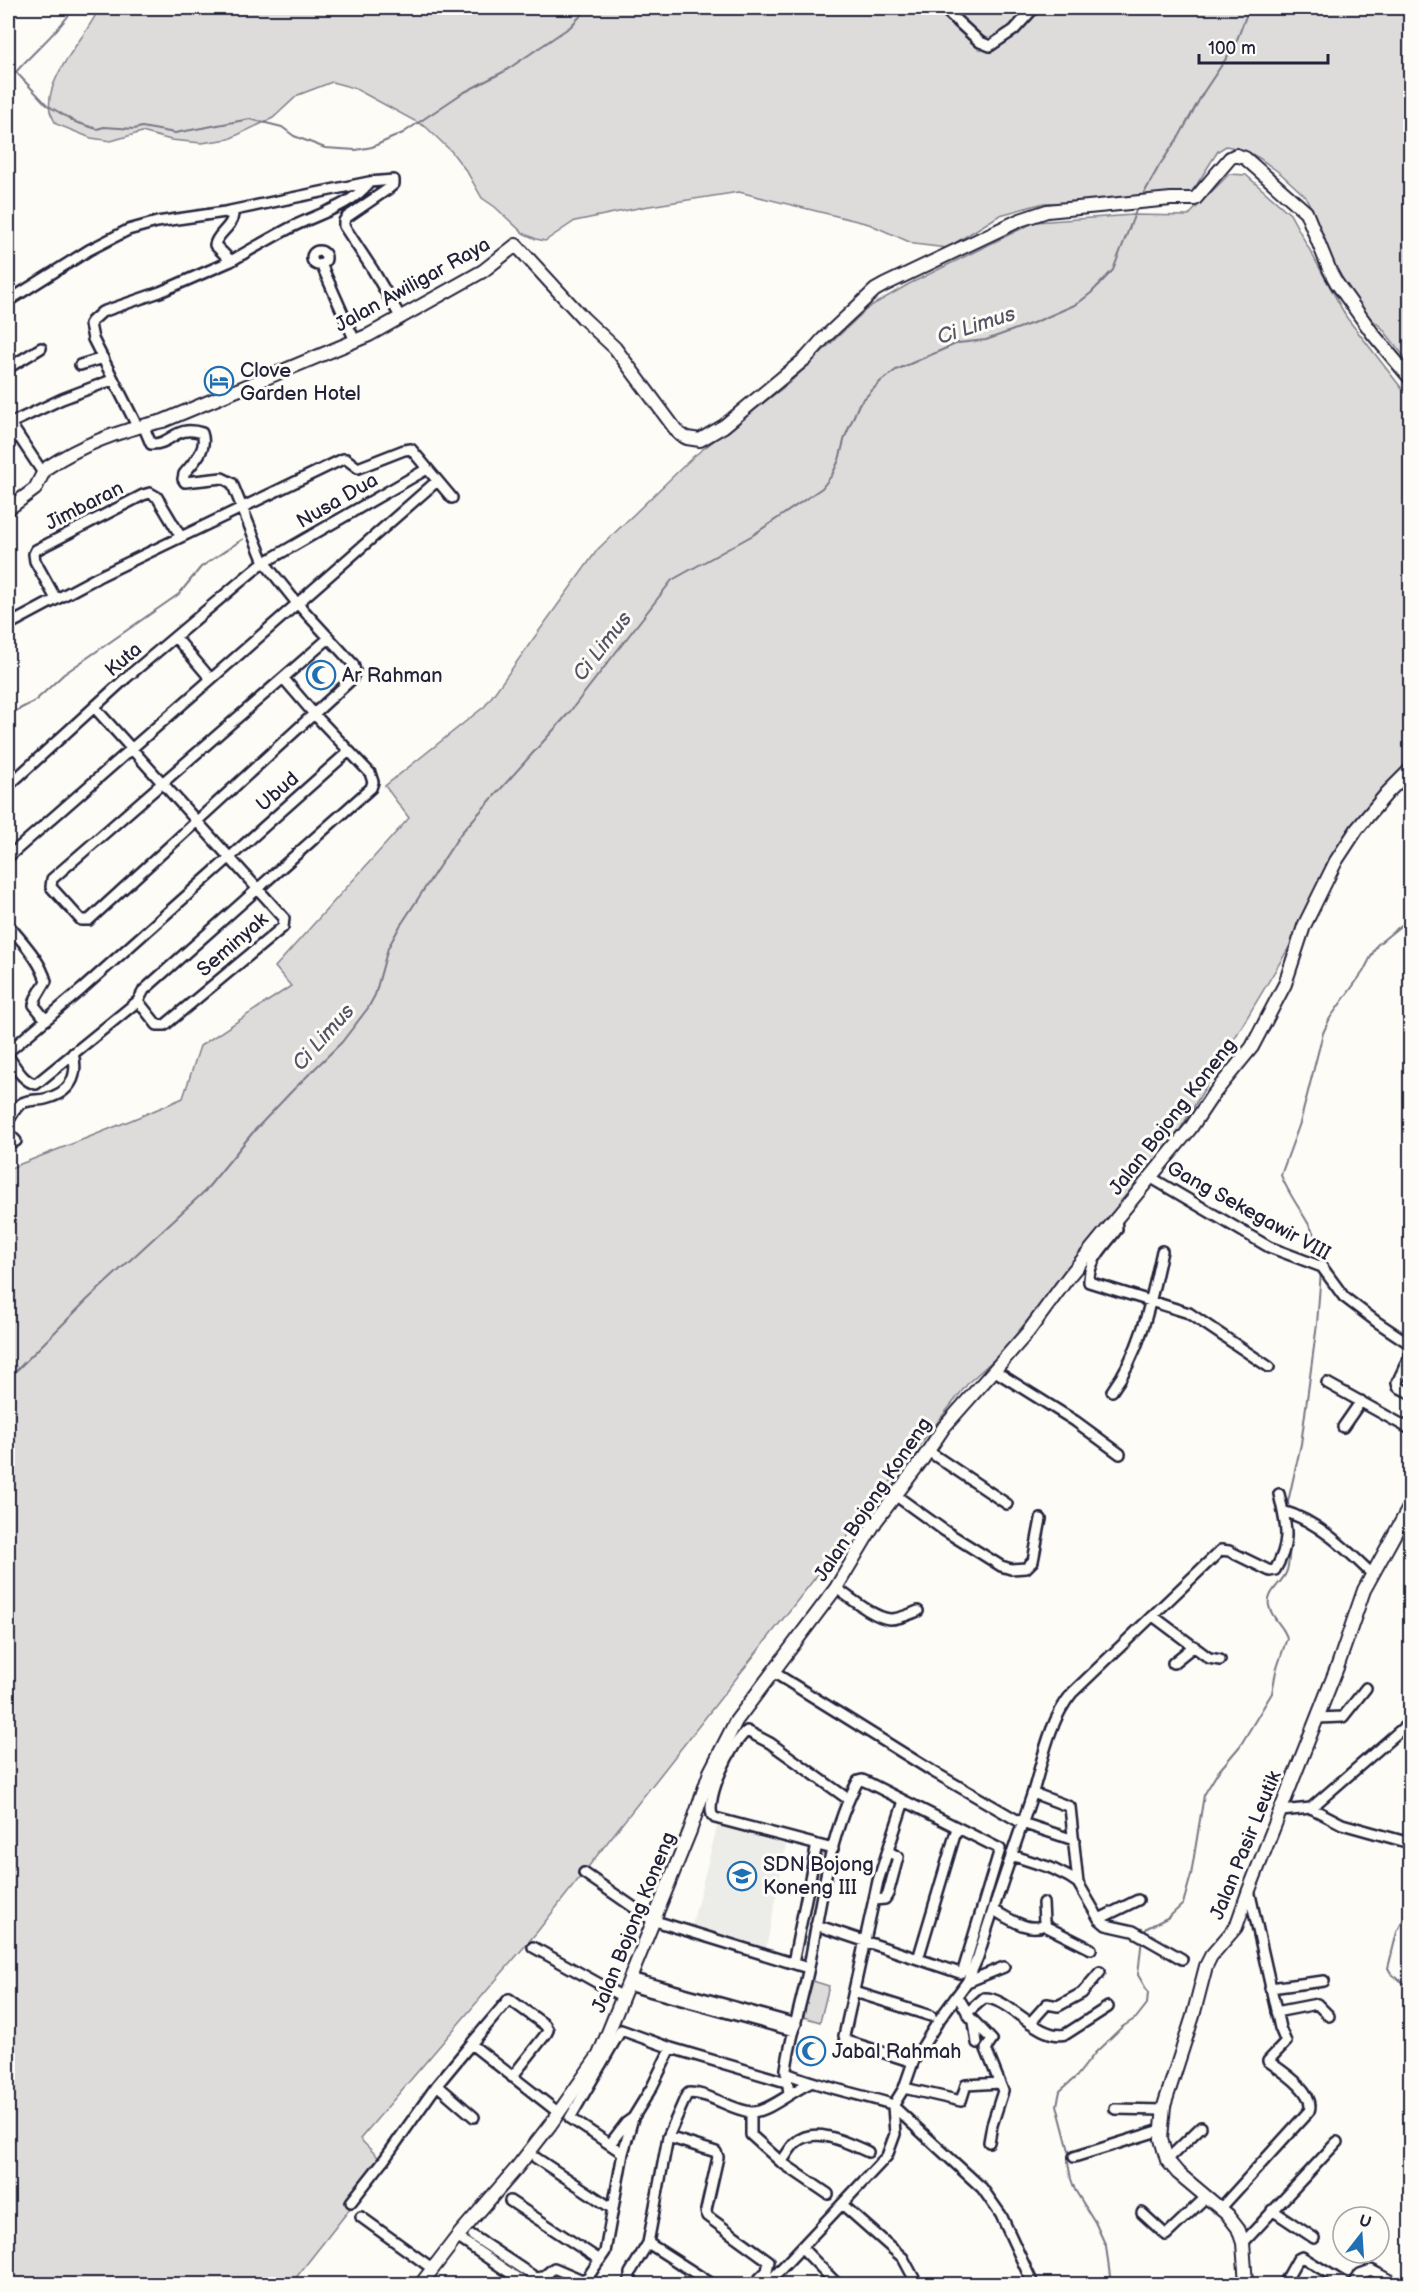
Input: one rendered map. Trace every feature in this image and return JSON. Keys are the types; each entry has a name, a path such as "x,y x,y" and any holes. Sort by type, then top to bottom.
{"street":[{"path":"943,8 980,42 990,46 1014,30 1034,8"},
{"name":"Jalan Awiligar Raya","path":"8,509 35,489 43,473 61,459 93,442 140,425 163,421 355,341 401,318 483,271 516,245 583,318 615,348 679,434 700,440 724,426 806,358 875,290 884,285 1020,220 1047,211 1172,199 1195,199 1230,158 1239,155 1306,212 1336,282 1373,334 1410,378"},
{"path":"8,301 89,250 141,225 225,212 369,182 394,180 394,184 388,189 347,217 344,226 401,318"},
{"path":"329,638 52,879 51,887 81,920 89,921 195,821 352,679 355,671 353,664 264,562 235,487 222,478 190,483 183,479 204,450 205,441 202,433 191,429 183,430 156,444 151,444 112,380 90,324 94,317 231,261 289,228 340,204 369,182"},
{"path":"225,212 234,217 215,245 231,261"},
{"path":"321,264 355,341"},
{"path":"8,368 41,348"},
{"path":"80,365 103,358"},
{"path":"43,473 9,421 112,380"},
{"path":"8,441 18,435"},
{"name":"Nusa Dua","path":"243,508 343,459 358,468 411,449 452,498"},
{"name":"Nusa Dua","path":"264,562 427,469"},
{"path":"8,856 437,481"},
{"name":"Jimbaran","path":"56,599 35,561 36,550 143,495 150,493 157,497 181,537"},
{"path":"8,625 56,599 243,508"},
{"name":"Kuta","path":"8,786 94,707 264,562"},
{"path":"176,638 210,678"},
{"path":"94,707 259,890 365,794 373,782 370,773 284,679"},
{"name":"Ubud","path":"229,857 349,752"},
{"name":"Jalan Bojong Koneng","path":"421,2284 457,2237 515,2170 559,2113 598,2055 690,1831 719,1750 736,1721 836,1587 876,1521 944,1427 995,1371 1190,1129 1212,1096 1252,1047 1285,984 1304,926 1336,861 1357,829 1410,770"},
{"path":"138,1001 36,1084 27,1080 8,1056 8,1053 229,857"},
{"name":"Seminyak","path":"259,890 284,918 283,927 165,1025 157,1025 138,1001 144,990 259,890"},
{"path":"10,928 30,951 44,973 46,981 34,1005 46,1020"},
{"path":"8,1122 18,1106 25,1102 47,1099 60,1092 73,1080 76,1067 73,1053"},
{"path":"8,1133 16,1141"},
{"name":"Gang Sekegawir VIII","path":"1150,1177 1269,1246 1322,1267 1344,1297 1410,1344"},
{"path":"1116,1218 1117,1229 1092,1262 1089,1282 1190,1313 1269,1367"},
{"path":"1112,1391 1136,1350 1151,1301 1162,1251"},
{"path":"1410,1355 1397,1383 1398,1387 1410,1393"},
{"path":"995,1371 1075,1421 1120,1454"},
{"path":"1327,1383 1410,1429"},
{"path":"1343,1427 1362,1401"},
{"path":"928,1451 1007,1504"},
{"path":"767,2284 843,2205 886,2156 895,2134 890,2105 904,2088 913,2062 967,1982 978,1957 1047,1741 1062,1705 1221,1550 1229,1551 1270,1571 1275,1570 1286,1546 1287,1532 1280,1494"},
{"path":"895,1495 945,1531 1001,1566 1011,1569 1026,1568 1033,1561 1041,1519"},
{"name":"Jalan Pasir Leutik","path":"1167,2160 1162,2148 1163,2110 1194,2016 1206,1966 1211,1956 1236,1927 1372,1574 1410,1506"},
{"path":"1283,1511 1295,1515 1330,1537 1372,1574"},
{"path":"836,1587 874,1613 886,1618 898,1618 918,1611"},
{"path":"1153,1616 1209,1658 1220,1660"},
{"path":"1173,1663 1194,1646"},
{"path":"773,1672 932,1771 1022,1823 1074,1840"},
{"path":"1317,1718 1343,1717 1366,1688"},
{"path":"1311,1808 1410,1722"},
{"path":"833,1849 715,1818 710,1809 714,1795 728,1755 738,1739 747,1731 770,1743 848,1799"},
{"path":"789,2094 786,2078 816,1925 833,1849 848,1799 858,1781 862,1780 1000,1849 963,1971 960,1973 816,1925"},
{"path":"1032,1793 1069,1806 1078,1883 1099,1918 1113,1927 1133,1931 1182,1959"},
{"path":"904,1801 874,1900 845,2038 847,2041 913,2062"},
{"path":"1281,1811 1311,1808 1349,1826 1410,1843"},
{"path":"918,1959 957,1828"},
{"path":"794,1963 816,1849"},
{"path":"1011,1855 1051,1868 1078,1883"},
{"path":"584,1873 654,1921 808,1968"},
{"path":"1220,2209 1309,2110 1311,2104 1308,2095 1268,2061 1286,2042 1270,1988 1249,1890"},
{"path":"1099,1918 1138,1900"},
{"path":"1043,1903 1045,1925 1049,1929 1091,1949"},
{"path":"993,1910 1030,1928 1045,1925"},
{"path":"533,1947 623,1997"},
{"path":"967,1982 1004,1968"},
{"path":"1030,2023 1047,2004 1058,2006 1082,1993 1100,1972"},
{"path":"629,1981 795,2027"},
{"path":"1270,1988 1324,1981"},
{"path":"855,1992 931,2016"},
{"path":"957,1995 967,2013 992,2040 986,2049 1003,2091 989,2142"},
{"path":"967,2013 981,2000 990,1998 1030,2023 1063,2035 1108,2007"},
{"path":"351,2202 437,2085 509,1999 547,2027 546,2034 512,2077"},
{"path":"1276,2012 1317,2004 1329,2016"},
{"path":"974,2022 977,2043"},
{"path":"622,2153 570,2118 621,2030 671,2048 786,2078 833,2087 890,2105 982,2188 1001,2215 1033,2284"},
{"path":"471,2044 559,2113"},
{"path":"473,2236 536,2278 543,2277 550,2270 557,2268 582,2280 588,2277 608,2243 622,2153 633,2118 652,2087 671,2048"},
{"path":"630,2284 630,2273 648,2243 668,2137 683,2099 688,2093 699,2094 751,2112 769,2106 810,2083"},
{"path":"904,2088 961,2101 966,2085 1000,2083"},
{"path":"437,2085 474,2117"},
{"path":"1115,2109 1163,2110"},
{"path":"751,2112 751,2135 781,2162 828,2194"},
{"path":"610,2144 626,2123 633,2118"},
{"path":"1202,2127 1167,2160 1188,2183 1220,2209 1238,2228 1242,2243 1246,2284"},
{"path":"1074,2157 1161,2130"},
{"path":"781,2162 795,2144 812,2136 835,2139 868,2152"},
{"path":"668,2137 716,2152 718,2157 706,2210 707,2216 769,2261 767,2271 754,2284"},
{"path":"1242,2243 1337,2142"},
{"path":"536,2158 614,2209"},
{"path":"1142,2213 1166,2235 1205,2198"},
{"path":"510,2201 600,2260"},
{"path":"843,2205 903,2258 917,2284"},
{"path":"1272,2210 1314,2238"},
{"path":"361,2217 433,2269"},
{"path":"457,2237 526,2284"},
{"path":"648,2243 710,2284"},
{"path":"802,2248 837,2284"},
{"path":"1284,2284 1298,2259 1302,2257 1346,2284"},
{"path":"1354,2284 1360,2274 1371,2270 1390,2280"}],"shaded area":[{"path":"99,8 1410,8 1410,364 1382,328 1366,314 1348,291 1329,254 1305,196 1280,173 1244,150 1226,146 1218,151 1192,192 1181,195 1163,194 1096,202 1044,203 1000,215 947,248 914,244 869,224 739,192 643,207 575,221 545,241 523,233 482,198 451,151 426,127 354,88 332,82 298,95 273,118 229,139 202,143 171,140 142,132 111,141 91,138 56,124 50,111 53,85"},
{"path":"1229,174 1246,175 1290,214 1347,318 1410,399 1410,768 1373,807 1169,1148 1000,1354 969,1382 537,1932 360,2139 385,2164 291,2284 8,2284 8,1169 183,1098 200,1046 291,986 275,967 409,818 385,786 485,706 598,549 694,456 788,384 869,307 909,284 1035,222 1133,215 1188,216"},
{"name":"SDN Bojong Koneng III","path":"718,1823 787,1840 766,1949 691,1928"},
{"path":"813,1981 829,1986 820,2022 803,2017"}],"waterway":[{"path":"16,72 74,8"},
{"path":"8,71 16,72 47,105 75,122 97,129 142,127 175,133 250,119 282,127 294,136 325,148 356,150 372,147 403,133 461,94 505,71 570,27 588,8"},
{"name":"Ci Limus","path":"1142,197 1203,93 1235,45 1249,8"},
{"name":"Ci Limus","path":"8,1379 88,1299 205,1191 254,1131 342,1042 375,995 388,948 400,926 461,833 568,714 672,580 753,535 822,488 832,475 839,460 845,437 859,404 881,381 896,370 958,343 986,340 1033,323 1077,304 1091,293 1113,270 1137,208"},
{"path":"8,715 35,701 64,674 179,594 201,567 243,539"},
{"path":"1322,1265 1321,1254 1313,1231 1281,1175 1300,1123 1323,1033 1330,1018 1363,972 1377,945 1410,918"},
{"path":"1289,1511 1288,1502 1301,1444 1317,1324 1321,1271"},
{"path":"1290,1517 1290,1532"},
{"path":"1144,1933 1147,1928 1169,1917 1183,1904 1191,1875 1204,1795 1218,1772 1240,1746 1272,1693 1276,1671 1287,1638 1271,1611 1269,1601 1287,1570 1290,1541"},
{"path":"1410,1907 1397,1932 1388,1968 1392,1975 1410,1987"},
{"path":"1111,2284 1106,2246 1071,2179 1068,2163 1069,2151 1057,2105 1060,2091 1077,2076 1095,2053 1122,2027 1136,2018 1147,2004 1148,1992 1138,1975 1142,1938"}],"place":[{"name":"Clove Garden Hotel","path":"219,381"},
{"name":"Ar Rahman","path":"321,675"},
{"name":"SDN Bojong Koneng III","path":"742,1876"},
{"name":"Jabal Rahmah","path":"811,2051"}]}
